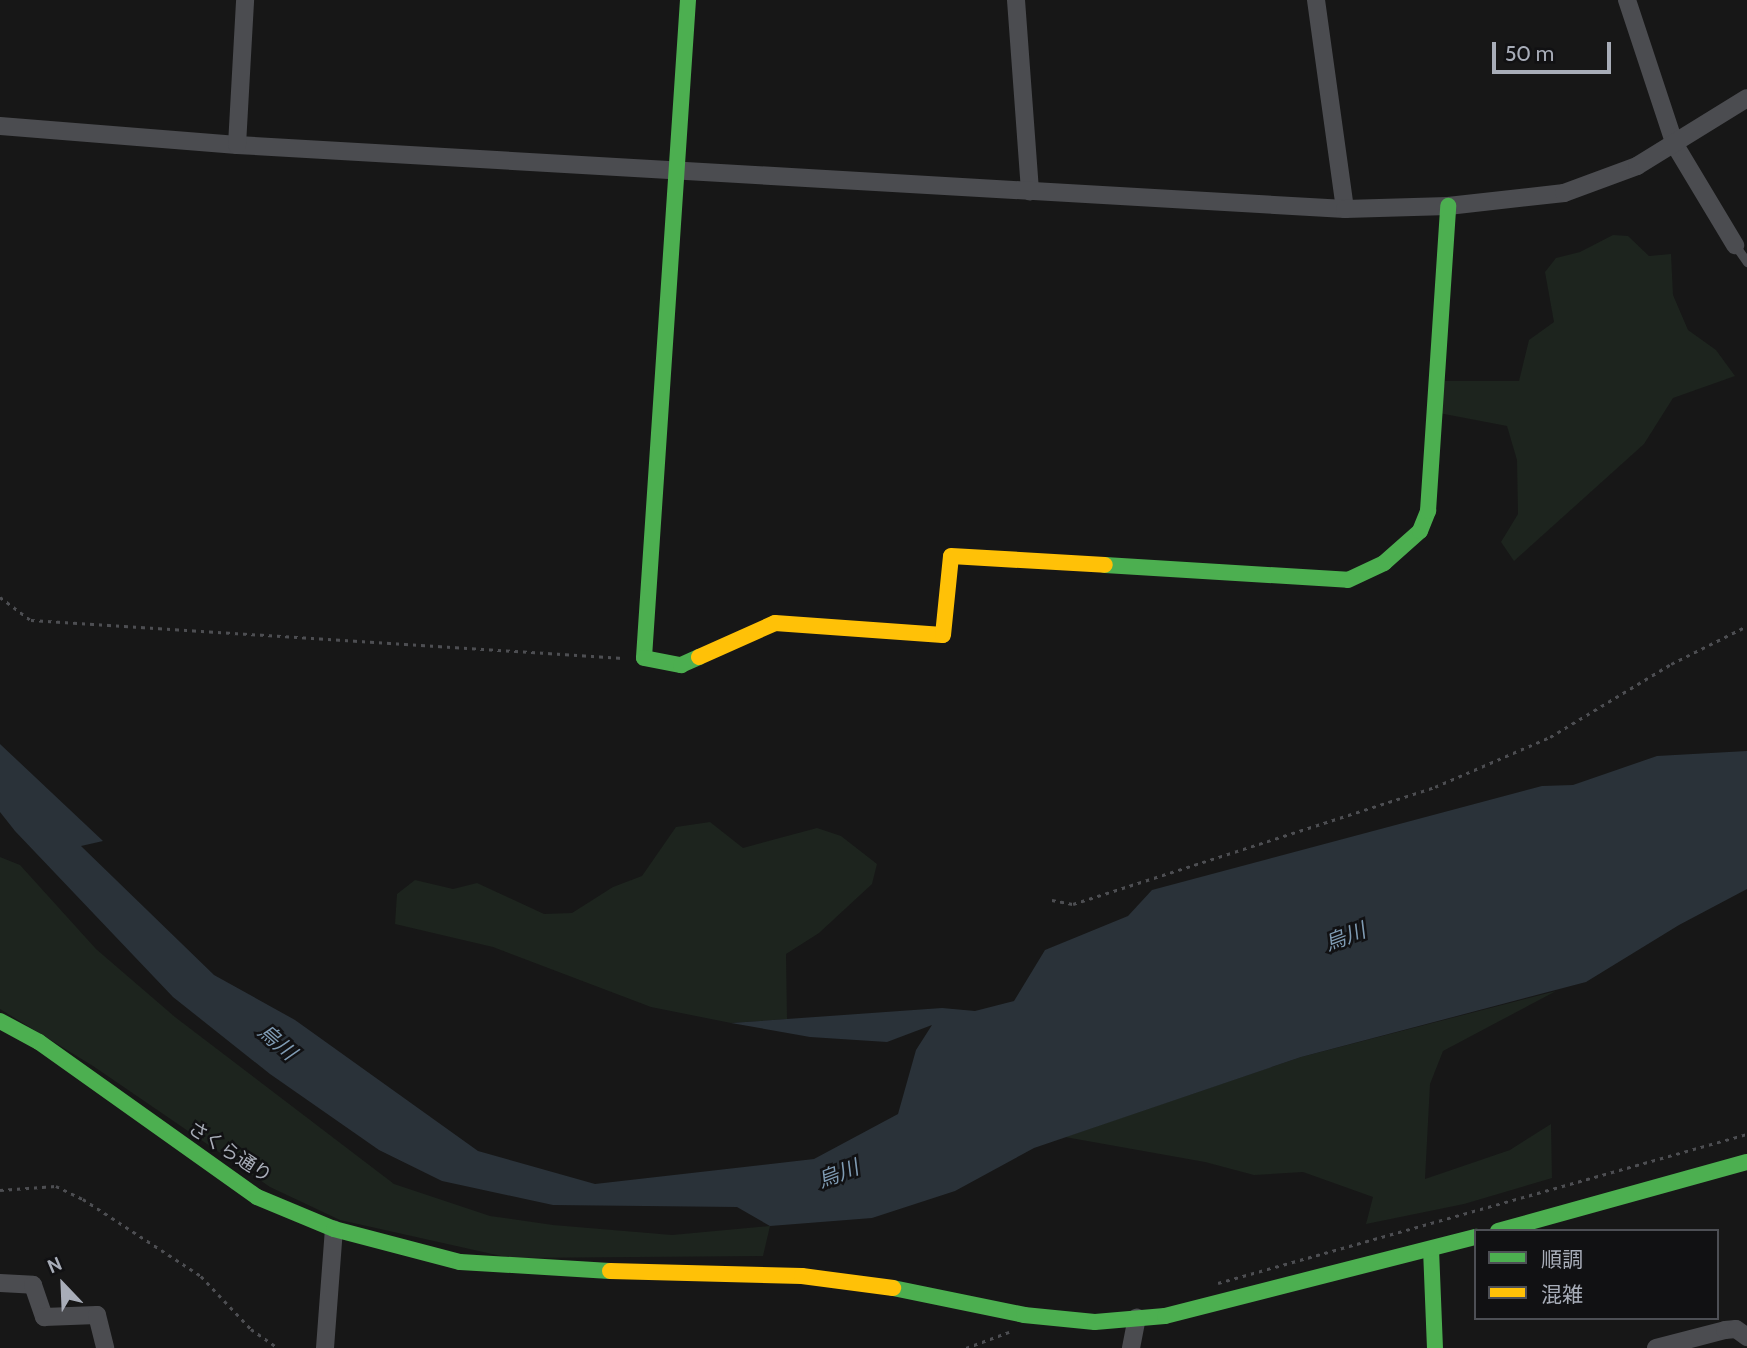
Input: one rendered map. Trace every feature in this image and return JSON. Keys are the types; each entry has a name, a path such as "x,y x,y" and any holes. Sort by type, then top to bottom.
{"street":[{"path":"237,145 245,0"},
{"path":"688,0 644,658 681,665 775,623 943,635 951,556 1348,580 1384,563 1420,531 1428,511 1448,206"},
{"path":"1016,0 1030,191"},
{"path":"1316,0 1345,209"},
{"path":"1629,1 1675,145 1735,245"},
{"path":"0,126 237,145 677,167 1345,209 1448,206 1564,193 1636,166 1675,145 1747,98"},
{"name":"さくら通り","path":"0,1021 48,1048 257,1197 334,1229 422,1255 506,1267 802,1276 863,1282 1024,1315 1095,1322 1137,1318 1230,1302 1474,1238"},
{"path":"1505,1229 1747,1162"},
{"path":"325,1348 334,1229"},
{"path":"1431,1249 1435,1348"},
{"path":"0,1283 33,1285 44,1317 97,1315 105,1348"},
{"path":"1131,1348 1137,1318"},
{"path":"1656,1348 1725,1330 1736,1329 1747,1337"}],"lane":[{"path":"1735,245 1747,262"}],"path":[{"path":"0,597 31,620 644,658"},
{"path":"1052,900 1073,904 1435,787 1550,737 1671,664 1747,626"},
{"path":"1208,1286 1747,1134"},
{"path":"0,1190 56,1186 83,1199 201,1276 251,1329 278,1348"}],"shaded area":[{"path":"1613,235 1628,236 1649,256 1671,254 1673,295 1688,330 1716,350 1735,376 1673,398 1644,444 1514,561 1501,542 1518,514 1517,460 1507,426 1439,413 1445,381 1519,381 1529,340 1554,322 1545,272 1556,258 1580,252"},
{"path":"710,822 743,848 817,828 841,836 877,864 872,884 819,933 786,954 787,1019 731,1023 651,1007 493,947 395,924 397,894 415,880 453,889 477,883 544,914 572,913 613,887 642,876 676,827"},
{"path":"0,857 20,865 96,949 175,1017 394,1184 490,1216 553,1225 672,1235 770,1226 763,1256 510,1258 340,1220 270,1187 93,1066 0,1009"},
{"path":"1556,991 1443,1051 1430,1084 1425,1179 1510,1150 1551,1124 1552,1178 1464,1204 1366,1224 1373,1197 1303,1172 1254,1175 1205,1162 1065,1137 1301,1057"}],"water":[{"name":"烏川","path":"0,744 103,841 81,846 214,975 295,1020 478,1151 595,1184 814,1159 898,1114 916,1050 932,1025 887,1042 810,1037 731,1023 942,1008 975,1011 1014,1001 1045,950 1128,916 1152,890 1542,786 1573,785 1657,756 1747,751 1747,889 1679,925 1586,982 1301,1057 1034,1148 955,1191 872,1218 770,1226 737,1207 553,1205 442,1181 379,1150 270,1074 173,997 15,831 0,812"}],"traffic: fast":[{"path":"688,0 644,658 681,665 699,657"},
{"path":"1105,565 1348,580 1384,563 1420,531 1428,511 1448,206"},
{"path":"0,1021 39,1042 257,1197 334,1229 460,1262 610,1271"},
{"path":"1505,1229 1747,1162"},
{"path":"893,1288 1024,1315 1095,1322 1165,1316 1474,1238"},
{"path":"1431,1249 1435,1348"}],"traffic: slow":[{"path":"699,657 775,623 943,635 951,556 1105,565"},
{"path":"610,1271 802,1276 893,1288"}]}
